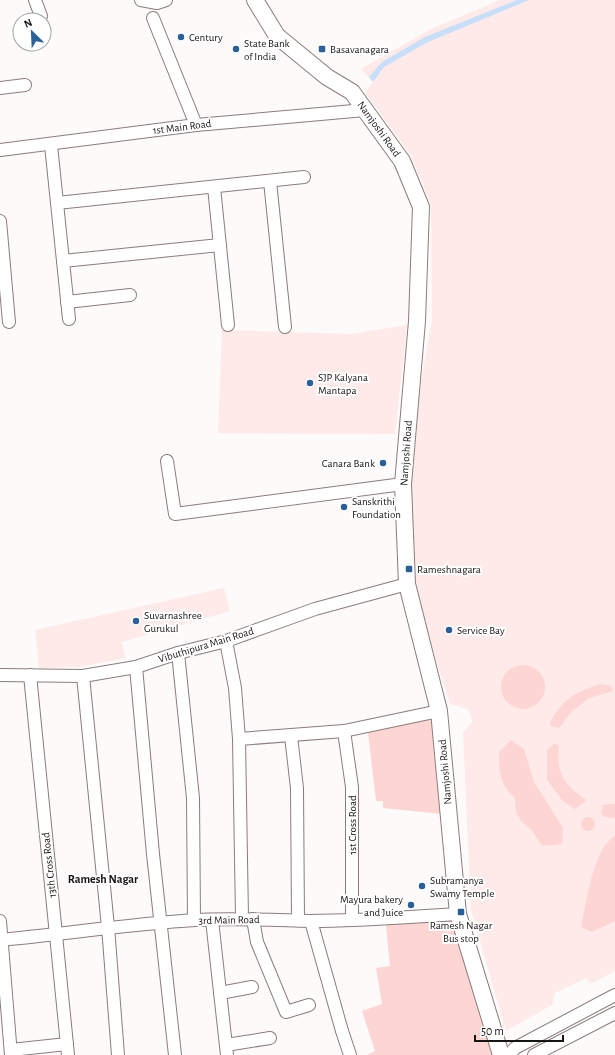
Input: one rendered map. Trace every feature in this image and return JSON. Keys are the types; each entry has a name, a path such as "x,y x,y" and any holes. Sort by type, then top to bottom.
{"main road":[{"name":"Namjoshi Road","path":"255,0 277,36 327,77 352,92 402,161 421,207 417,321 403,484 407,584 440,711 458,914 501,1055"}],"street":[{"path":"35,0 40,12"},
{"path":"141,0 157,3 166,0"},
{"path":"153,18 196,125"},
{"path":"0,88 25,85"},
{"name":"1st Main Road","path":"0,150 51,145 196,125 365,110"},
{"path":"51,145 69,318"},
{"path":"57,203 304,177"},
{"path":"270,181 285,328"},
{"path":"214,187 228,326"},
{"path":"0,221 9,322"},
{"path":"63,261 220,245"},
{"path":"67,302 130,295"},
{"path":"166,461 175,514 403,484"},
{"name":"Vibuthipura Main Road","path":"0,675 83,676 136,667 178,653 226,641 315,609 407,584"},
{"path":"226,641 235,688 239,739 247,919 286,1012 309,1005"},
{"path":"178,653 193,798 194,920"},
{"path":"136,667 160,923 175,1055"},
{"name":"13th Cross Road","path":"30,675 68,1049"},
{"path":"83,676 108,927 118,1055"},
{"path":"239,739 344,731 440,711"},
{"name":"1st Cross Road","path":"344,731 352,787 352,920"},
{"path":"291,736 297,788 298,920"},
{"name":"3rd Main Road","path":"1,940 108,927 194,920 247,919 311,921 458,914"},
{"path":"212,920 227,1050 270,1038"},
{"path":"0,921 4,1024 11,1052 68,1049"},
{"path":"311,921 350,1055"},
{"path":"220,993 252,987"},
{"path":"509,1055 515,1048 615,994"},
{"path":"534,1055 615,1013"}],"shaded area":[{"path":"500,0 615,0 615,971 590,984 586,978 555,993 552,1005 506,1031 471,910 463,733 472,722 471,716 468,709 450,704 427,632 413,574 410,490 419,395 432,319 431,205 411,155 365,93 373,82 361,69 431,29"},
{"name":"SJP Kalyana Mantapa","path":"407,325 395,434 218,433 222,330 351,334"},
{"name":"Suvarnashree Gurukul","path":"224,588 230,611 122,642 125,658 79,667 39,668 35,630"},
{"path":"519,665 527,665 539,671 545,683 545,691 539,703 527,709 519,709 507,703 501,691 501,683 507,671"},
{"path":"601,684 611,686 613,691 589,698 571,712 559,728 551,726 550,723 554,715 565,702 577,693"},
{"path":"435,717 443,814 383,808 383,801 376,801 368,733"},
{"path":"511,740 524,749 534,782 563,828 562,844 542,846 532,830 521,821 516,812 515,798 503,783 499,766 499,752"},
{"path":"555,743 559,746 559,764 563,778 572,789 587,800 575,809 563,801 547,780 547,750"},
{"path":"615,804 615,818 605,817 601,814 603,805"},
{"path":"588,817 593,819 595,824 593,829 588,831 583,829 581,824 583,819"},
{"path":"615,835 615,921 592,932 581,927 589,889 597,861 602,850"},
{"path":"393,917 451,918 493,1055 367,1055 375,1051 362,1011 382,1004 376,968 390,966 386,926"}],"water":[{"path":"517,0 529,0 428,42 384,67 373,82 369,77 382,62 425,37"}],"place":[{"name":"Century","path":"181,37"},
{"name":"State Bank of India","path":"236,49"},
{"name":"Basavanagara","path":"322,49"},
{"name":"SJP Kalyana Mantapa","path":"310,383"},
{"name":"Canara Bank","path":"383,463"},
{"name":"Sanskrithi Foundation","path":"344,507"},
{"name":"Rameshnagara","path":"409,569"},
{"name":"Suvarnashree Gurukul","path":"136,621"},
{"name":"Service Bay","path":"449,630"},
{"name":"Subramanya Swamy Temple","path":"422,886"},
{"name":"Mayura bakery and Juice","path":"411,905"},
{"name":"Ramesh Nagar Bus stop","path":"461,912"}],"district":[{"name":"Ramesh Nagar","path":"103,879"}]}
